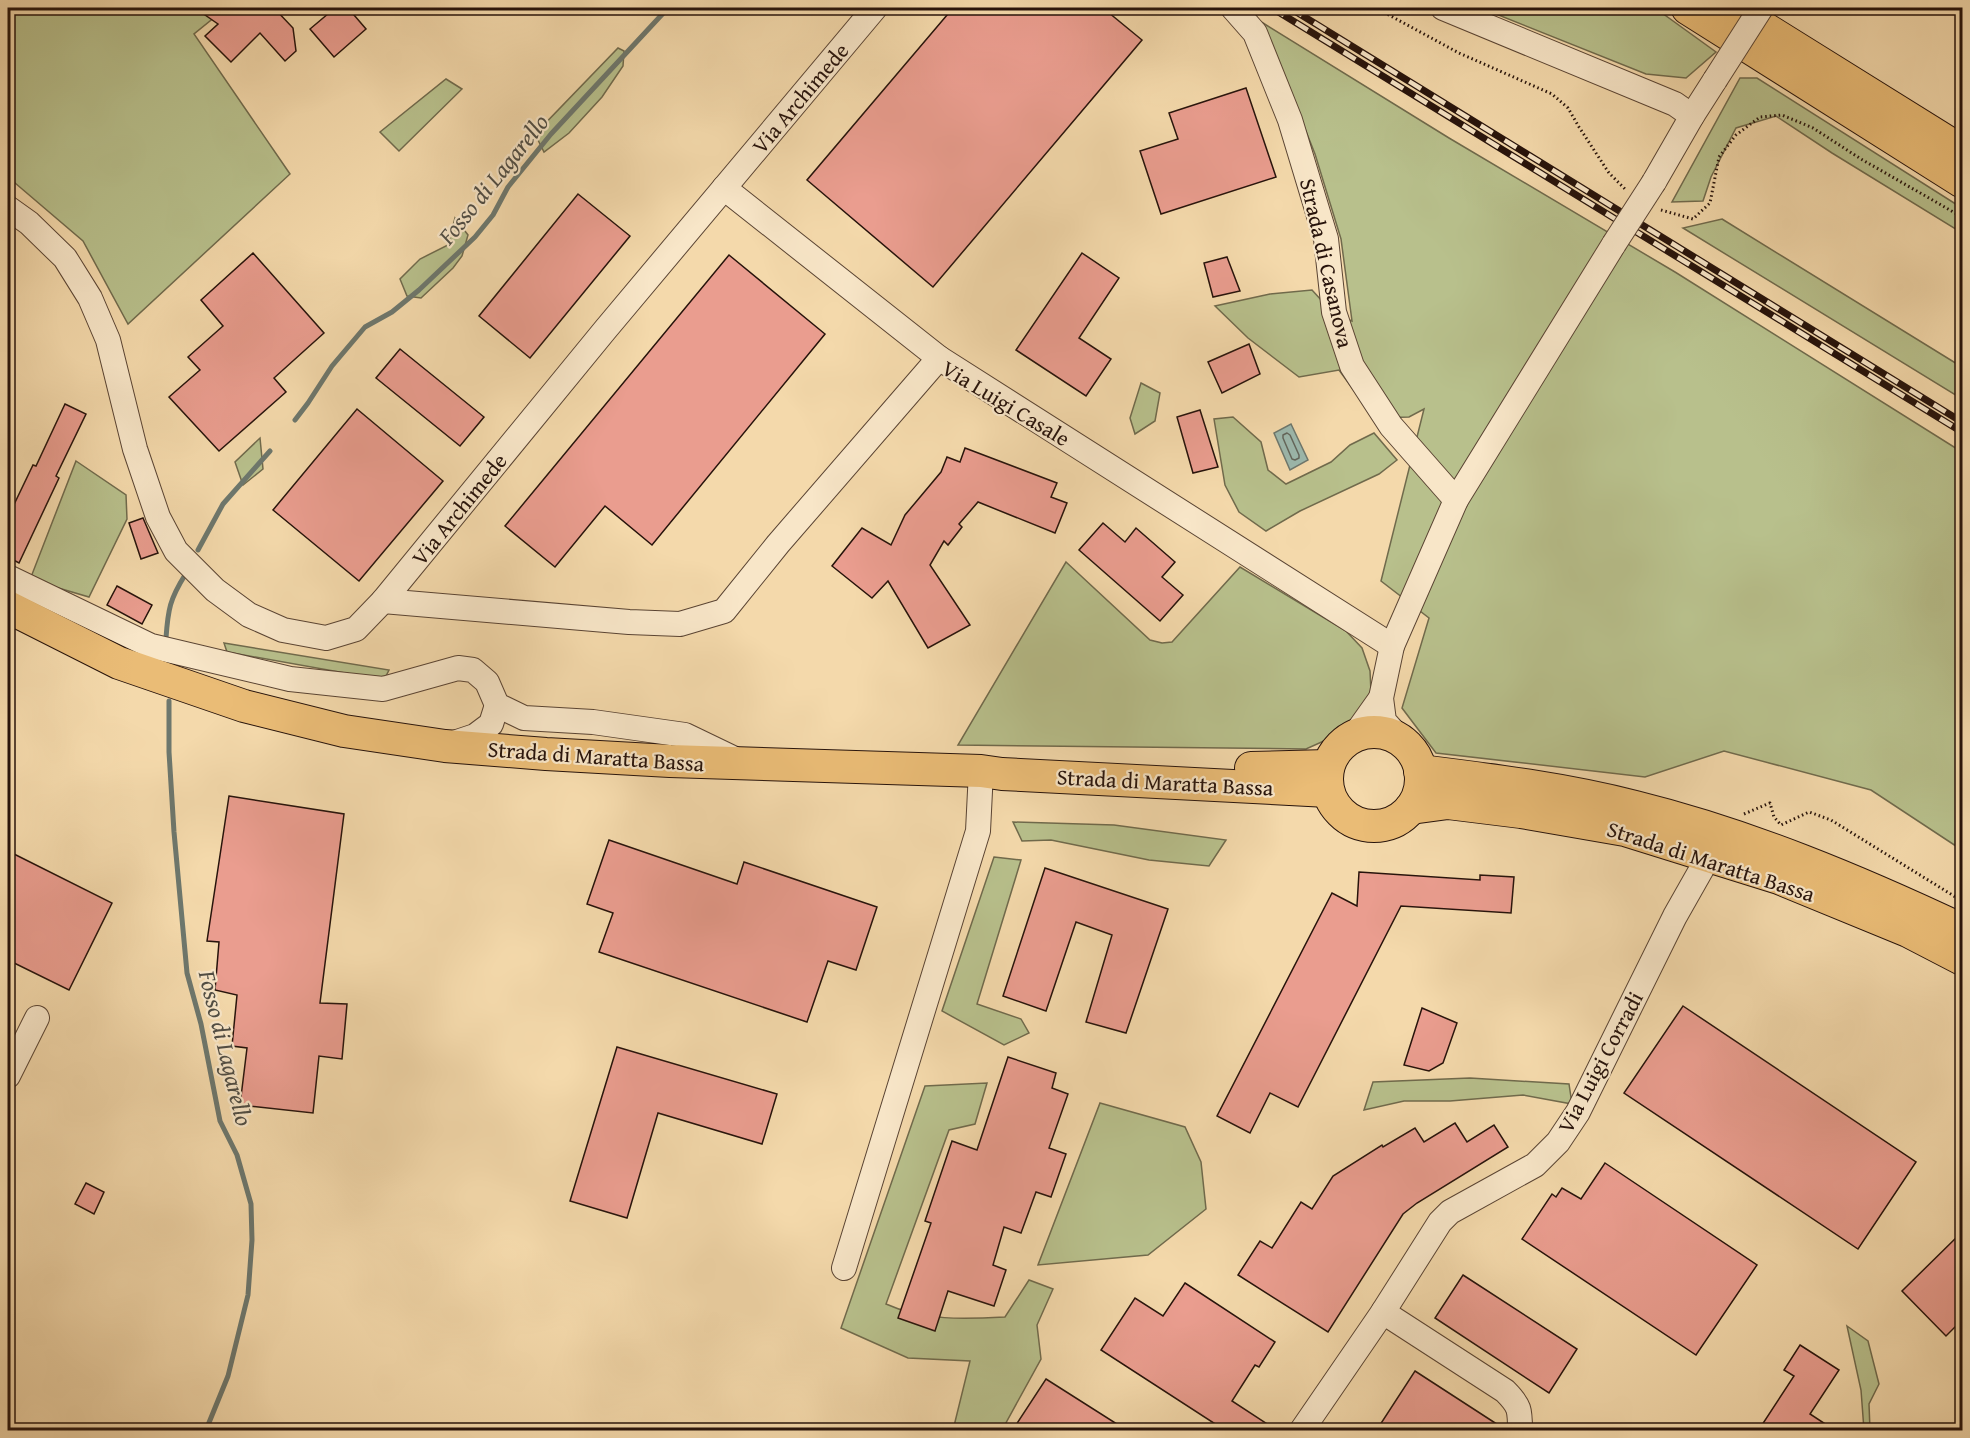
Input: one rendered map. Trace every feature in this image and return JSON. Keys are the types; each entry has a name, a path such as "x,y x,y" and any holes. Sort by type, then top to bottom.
{"highway":[{"path":"1688,8 1962,181"},
{"path":"1731,8 1962,152"}],"main road":[{"name":"Strada di Maratta Bassa","path":"8,607 119,663 244,706 344,731 445,746 670,762 991,772 1328,778 1334,804 1344,816 1357,823 1372,826 1386,824 1400,818 1411,808 1448,803 1521,812 1625,830 1801,887 1908,931 1962,959"},
{"path":"1328,778 1334,754 1342,744 1366,732 1392,735 1403,742 1417,760 1420,771 1419,791 1411,808"},
{"name":"Strada di Maratta Bassa","path":"1420,771 1531,785 1635,807 1713,829 1789,856 1962,930"}],"street":[{"name":"Via Archimede","path":"8,208 29,224 65,258 90,298 108,340 135,449 154,506 176,551 215,591 249,615 283,630 326,638 356,628 383,601 605,330 875,8"},
{"name":"Strada di Casanova","path":"1233,8 1255,33 1290,120 1326,239 1334,312 1352,366 1391,426 1456,500"},
{"path":"1443,8 1675,104 1692,116"},
{"path":"1403,742 1384,721 1381,698 1392,646 1456,500 1761,8"},
{"path":"724,188 939,358"},
{"name":"Via Luigi Casale","path":"383,601 629,622 680,624 724,611 778,544 939,358 1392,646"},
{"name":"Strada di Maratta Bassa","path":"8,577 151,646 290,679 383,689 458,668 473,670 487,682 498,705 524,718 593,722 685,735 746,764"},
{"path":"1354,736 1381,698"},
{"name":"Strada di Maratta Bassa","path":"445,746 475,736 491,724 498,705"},
{"path":"844,1268 978,831 991,772"},
{"name":"Via Luigi Corradi","path":"1302,1431 1383,1312 1440,1222 1450,1212 1535,1165 1558,1142 1578,1112 1675,916 1709,856"},
{"path":"8,1076 37,1018"},
{"path":"1383,1312 1505,1392 1517,1404 1520,1431"}],"path":[{"path":"1744,814 1770,803 1774,817 1781,825 1809,812 1831,820 1962,901"}],"green space":[{"path":"8,8 226,8 194,34 290,174 128,324 83,241 8,177"},
{"path":"1481,8 1655,8 1716,52 1686,78 1646,74"},
{"path":"1263,23 1449,138 1675,272 1962,452 1962,850 1871,790 1724,751 1645,777 1436,753 1402,708 1429,618 1381,581 1424,409 1409,417 1374,418 1339,370 1299,377 1248,338 1215,306 1270,294 1312,290 1334,314 1352,321 1341,239 1315,154"},
{"path":"618,48 624,51 623,66 602,97 569,133 544,152 535,134"},
{"path":"1740,78 1757,78 1962,208 1962,233 1776,116 1736,128 1711,177 1703,201 1672,202"},
{"path":"446,79 462,89 399,151 380,132"},
{"path":"455,218 468,235 462,256 453,268 421,298 407,296 400,279 420,259 448,245"},
{"path":"1722,219 1962,367 1962,399 1683,228"},
{"path":"1141,383 1160,393 1155,421 1135,434 1130,418"},
{"path":"1233,417 1261,442 1268,470 1286,484 1331,462 1350,445 1374,433 1397,460 1379,474 1300,511 1266,531 1239,512 1225,485 1214,419"},
{"path":"260,438 263,469 243,485 235,462"},
{"path":"76,461 126,495 127,519 89,597 31,577"},
{"path":"1066,562 1150,640 1162,643 1172,642 1240,567 1346,631 1362,648 1370,671 1371,692 1359,716 1335,736 1306,749 958,745"},
{"path":"224,643 389,670 384,680 227,652"},
{"path":"1013,822 1114,825 1226,840 1209,866 1149,860 1051,840 1022,841"},
{"path":"994,857 1021,860 977,1004 1021,1019 1029,1033 1004,1045 942,1011"},
{"path":"1470,1078 1569,1084 1572,1104 1523,1095 1450,1101 1404,1101 1364,1110 1373,1082"},
{"path":"987,1083 975,1124 949,1130 886,1304 900,1310 929,1316 1005,1317 1029,1280 1053,1289 1037,1325 1041,1359 1002,1430 953,1430 970,1361 908,1358 841,1328 925,1086"},
{"path":"1100,1103 1185,1127 1201,1162 1206,1209 1148,1255 1038,1265"},
{"path":"1847,1326 1868,1341 1879,1384 1869,1404 1870,1430 1864,1430 1861,1390"}],"water":[{"path":"1291,424 1308,460 1290,470 1274,433"}],"building":[{"path":"195,8 274,8 293,28 296,51 285,61 260,33 231,62 205,36 218,24"},
{"path":"335,8 348,8 366,29 334,57 310,29"},
{"path":"953,8 1103,8 1142,40 933,287 807,180"},
{"path":"1246,88 1276,177 1161,214 1140,151 1178,139 1169,113"},
{"path":"578,194 630,236 530,358 479,316"},
{"path":"253,253 324,333 274,378 286,392 219,451 169,397 200,370 188,357 223,326 201,300"},
{"path":"1082,253 1119,278 1079,338 1111,359 1086,396 1016,350"},
{"path":"729,255 825,334 652,545 605,506 555,567 505,526"},
{"path":"1227,257 1240,291 1213,297 1204,263"},
{"path":"1249,344 1260,374 1222,393 1208,362"},
{"path":"400,349 484,417 460,446 376,378"},
{"path":"65,404 86,414 56,476 59,478 19,563 8,557 8,517 33,465 36,466"},
{"path":"357,409 443,481 359,581 273,510"},
{"path":"1200,410 1218,467 1193,473 1177,417"},
{"path":"965,448 1057,483 1051,497 1067,503 1055,533 978,502 959,524 962,527 948,545 944,541 930,565 970,625 928,648 888,581 872,598 832,566 862,528 891,545 905,515 941,472 947,457 960,462"},
{"path":"143,518 158,553 141,559 129,523"},
{"path":"1103,523 1125,542 1136,528 1175,562 1162,577 1183,595 1160,621 1079,550"},
{"path":"117,586 152,605 142,624 107,605"},
{"path":"229,796 344,814 320,1003 347,1004 342,1059 319,1056 313,1113 240,1105 247,1048 232,1046 237,995 215,990 219,942 207,941"},
{"path":"609,840 737,884 744,862 877,907 856,970 828,961 807,1022 599,952 613,913 587,904"},
{"path":"8,851 112,903 69,990 8,960"},
{"path":"1045,868 1168,909 1126,1033 1086,1022 1112,935 1076,922 1046,1011 1003,996"},
{"path":"1359,872 1480,880 1480,875 1514,877 1511,913 1401,906 1298,1107 1270,1093 1250,1133 1217,1116 1332,893 1357,906"},
{"path":"1683,1006 1916,1162 1858,1249 1624,1093"},
{"path":"1422,1008 1457,1023 1443,1063 1429,1071 1404,1065"},
{"path":"617,1047 777,1094 762,1144 658,1113 627,1218 570,1201"},
{"path":"1008,1057 1056,1073 1052,1088 1068,1094 1049,1148 1066,1154 1051,1197 1036,1192 1021,1233 1004,1227 993,1265 1006,1270 994,1306 948,1291 935,1331 898,1318 931,1223 925,1221 952,1141 977,1150"},
{"path":"1455,1123 1467,1142 1494,1125 1508,1147 1403,1214 1328,1332 1238,1275 1260,1241 1272,1248 1301,1202 1312,1209 1333,1176 1382,1145 1383,1147 1415,1128 1424,1142"},
{"path":"1605,1163 1757,1265 1696,1355 1522,1239 1552,1194 1556,1197 1562,1188 1581,1199"},
{"path":"86,1183 104,1192 94,1214 75,1204"},
{"path":"1962,1232 1962,1320 1946,1336 1902,1291"},
{"path":"1463,1275 1577,1349 1549,1393 1435,1318"},
{"path":"1185,1283 1275,1342 1259,1367 1255,1365 1232,1401 1278,1431 1226,1431 1101,1350 1135,1298 1163,1316"},
{"path":"1800,1345 1839,1370 1810,1414 1836,1431 1758,1431 1794,1376 1784,1370"},
{"path":"1415,1371 1506,1430 1506,1431 1376,1431"},
{"path":"1046,1379 1128,1431 1012,1431"}],"waterway":[{"name":"Fosso di Lagarello","path":"295,420 332,366 365,327 392,312 419,290 475,237 493,215 508,187 551,134 668,8"},
{"path":"198,550 223,504 270,451"},
{"path":"166,638 171,605 185,575"},
{"name":"Fosso di Lagarello","path":"169,701 169,752 174,832 187,973 201,1024 220,1121 237,1155 251,1204 252,1240 248,1295 228,1376 206,1430"}],"railway":[{"path":"1272,8 1962,432"},
{"path":"1290,8 1962,422"}]}
